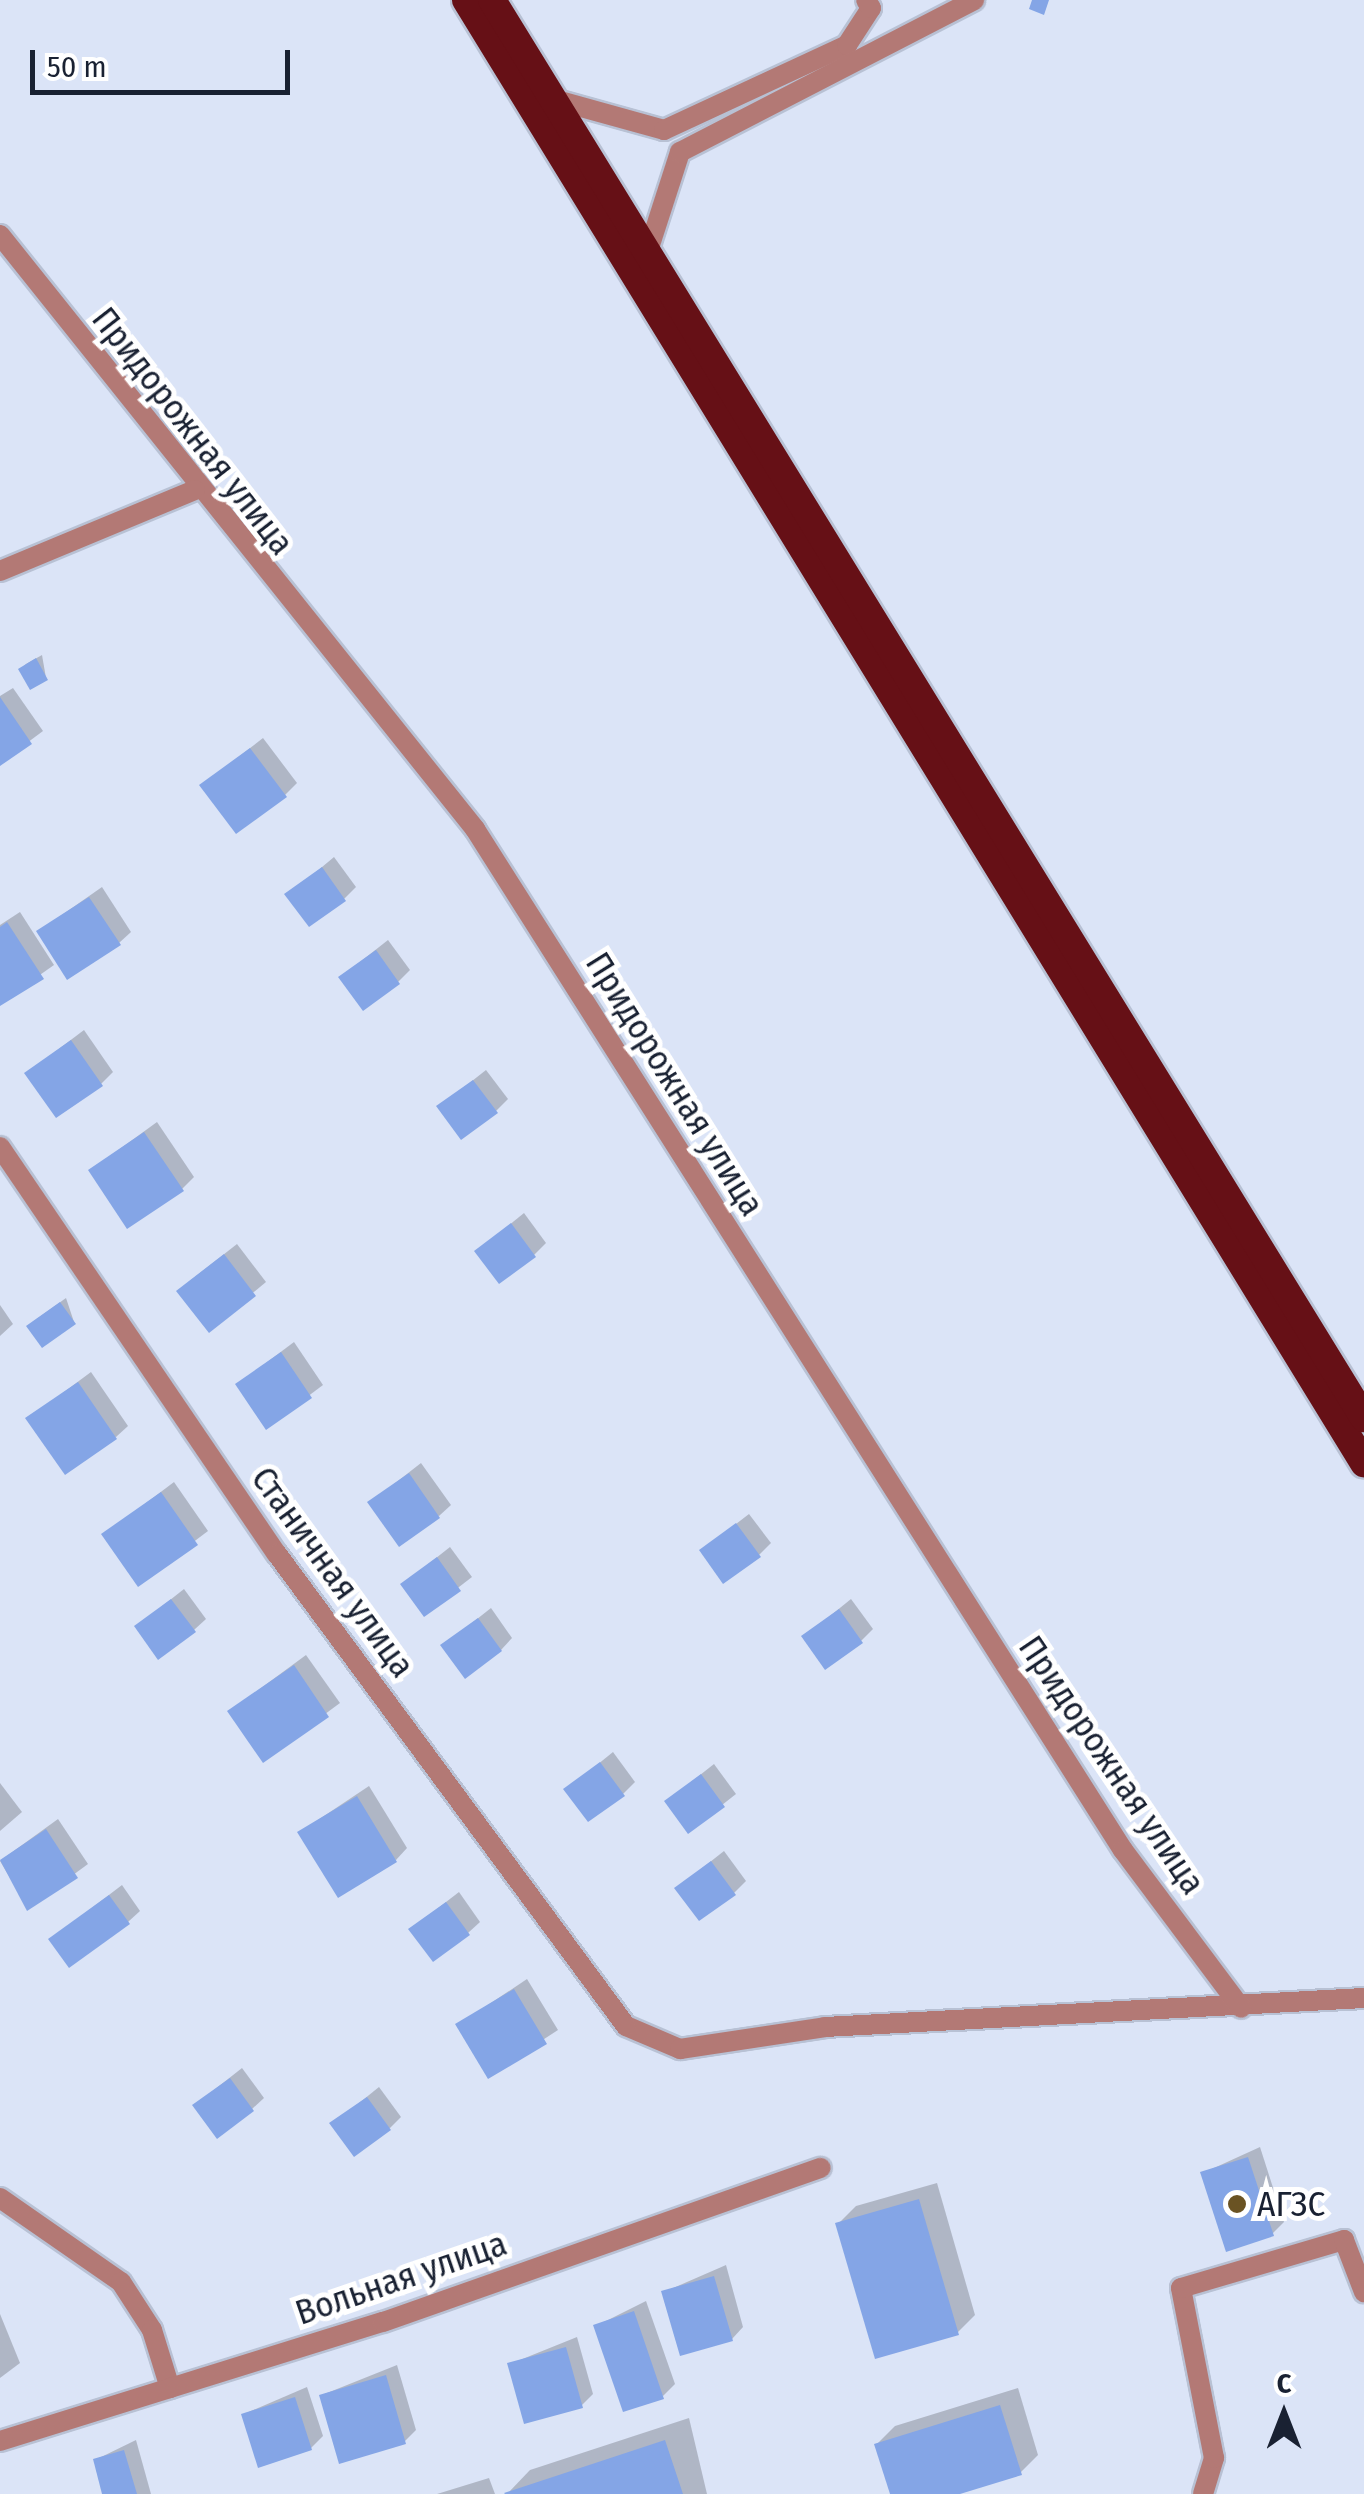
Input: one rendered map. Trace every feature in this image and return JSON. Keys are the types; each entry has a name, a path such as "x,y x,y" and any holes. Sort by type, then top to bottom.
{"highway":[{"path":"466,0 1364,1463"},
{"path":"492,0 649,248 1364,1418"}],"street":[{"path":"556,100 664,130 847,45 871,8 866,0"},
{"path":"649,248 680,152 974,0"},
{"name":"Придорожная улица","path":"0,235 195,490 475,829 1123,1850 1241,2008"},
{"path":"0,571 195,490"},
{"name":"Станичная улица","path":"0,1147 278,1554 626,2026 680,2049 825,2027 1241,2008"},
{"path":"1241,2008 1364,1998"},
{"name":"Вольная улица","path":"0,2441 170,2388 821,2168"},
{"path":"0,2198 121,2282 152,2330 170,2388"},
{"path":"1203,2494 1214,2458 1181,2288 1344,2240 1364,2292"}],"building":[{"path":"1032,0 1049,0 1044,15 1029,9"},
{"path":"36,658 48,680 30,690 18,669"},
{"path":"0,697 32,744 0,766"},
{"path":"250,748 287,797 236,834 199,785"},
{"path":"322,867 346,901 309,927 284,894"},
{"path":"89,897 121,945 67,980 36,931"},
{"path":"7,922 44,979 0,1006 0,927"},
{"path":"376,950 400,984 363,1011 338,977"},
{"path":"71,1040 103,1086 56,1118 24,1073"},
{"path":"473,1080 498,1113 461,1140 436,1106"},
{"path":"144,1132 184,1191 127,1229 88,1170"},
{"path":"511,1223 536,1257 499,1284 474,1251"},
{"path":"224,1254 256,1296 209,1333 176,1291"},
{"path":"60,1302 76,1324 42,1348 26,1326"},
{"path":"281,1352 312,1398 266,1430 235,1384"},
{"path":"78,1382 117,1439 65,1475 25,1418"},
{"path":"409,1473 440,1518 399,1547 367,1502"},
{"path":"161,1492 198,1545 138,1587 101,1534"},
{"path":"736,1523 761,1557 723,1584 699,1550"},
{"path":"437,1557 461,1591 424,1617 400,1584"},
{"path":"171,1599 196,1632 158,1660 134,1626"},
{"path":"839,1609 863,1643 825,1670 801,1636"},
{"path":"478,1618 502,1651 465,1679 440,1645"},
{"path":"294,1665 329,1717 263,1763 227,1711"},
{"path":"600,1762 625,1796 588,1822 563,1789"},
{"path":"701,1774 725,1807 688,1834 664,1801"},
{"path":"357,1796 397,1862 338,1898 297,1832"},
{"path":"46,1829 78,1878 27,1911 0,1860"},
{"path":"711,1861 736,1895 699,1921 674,1888"},
{"path":"109,1895 130,1924 69,1968 48,1939"},
{"path":"446,1902 470,1935 433,1962 408,1929"},
{"path":"514,1989 547,2044 488,2079 455,2024"},
{"path":"230,2078 254,2111 217,2139 192,2105"},
{"path":"367,2097 391,2130 354,2157 329,2123"},
{"name":"АГЗС","path":"1248,2157 1274,2236 1226,2252 1200,2172"},
{"path":"919,2199 959,2335 875,2359 835,2223"},
{"path":"714,2276 733,2341 680,2356 661,2291"},
{"path":"634,2311 664,2399 623,2412 593,2325"},
{"path":"566,2347 583,2408 524,2424 507,2363"},
{"path":"386,2375 406,2444 339,2464 319,2395"},
{"path":"295,2397 312,2450 258,2468 241,2414"},
{"path":"1000,2405 1022,2475 960,2494 890,2494 874,2444"},
{"path":"665,2440 683,2494 504,2493"},
{"path":"124,2450 137,2494 102,2494 93,2459"}],"place":[{"name":"АГЗС","path":"1237,2204"}]}
